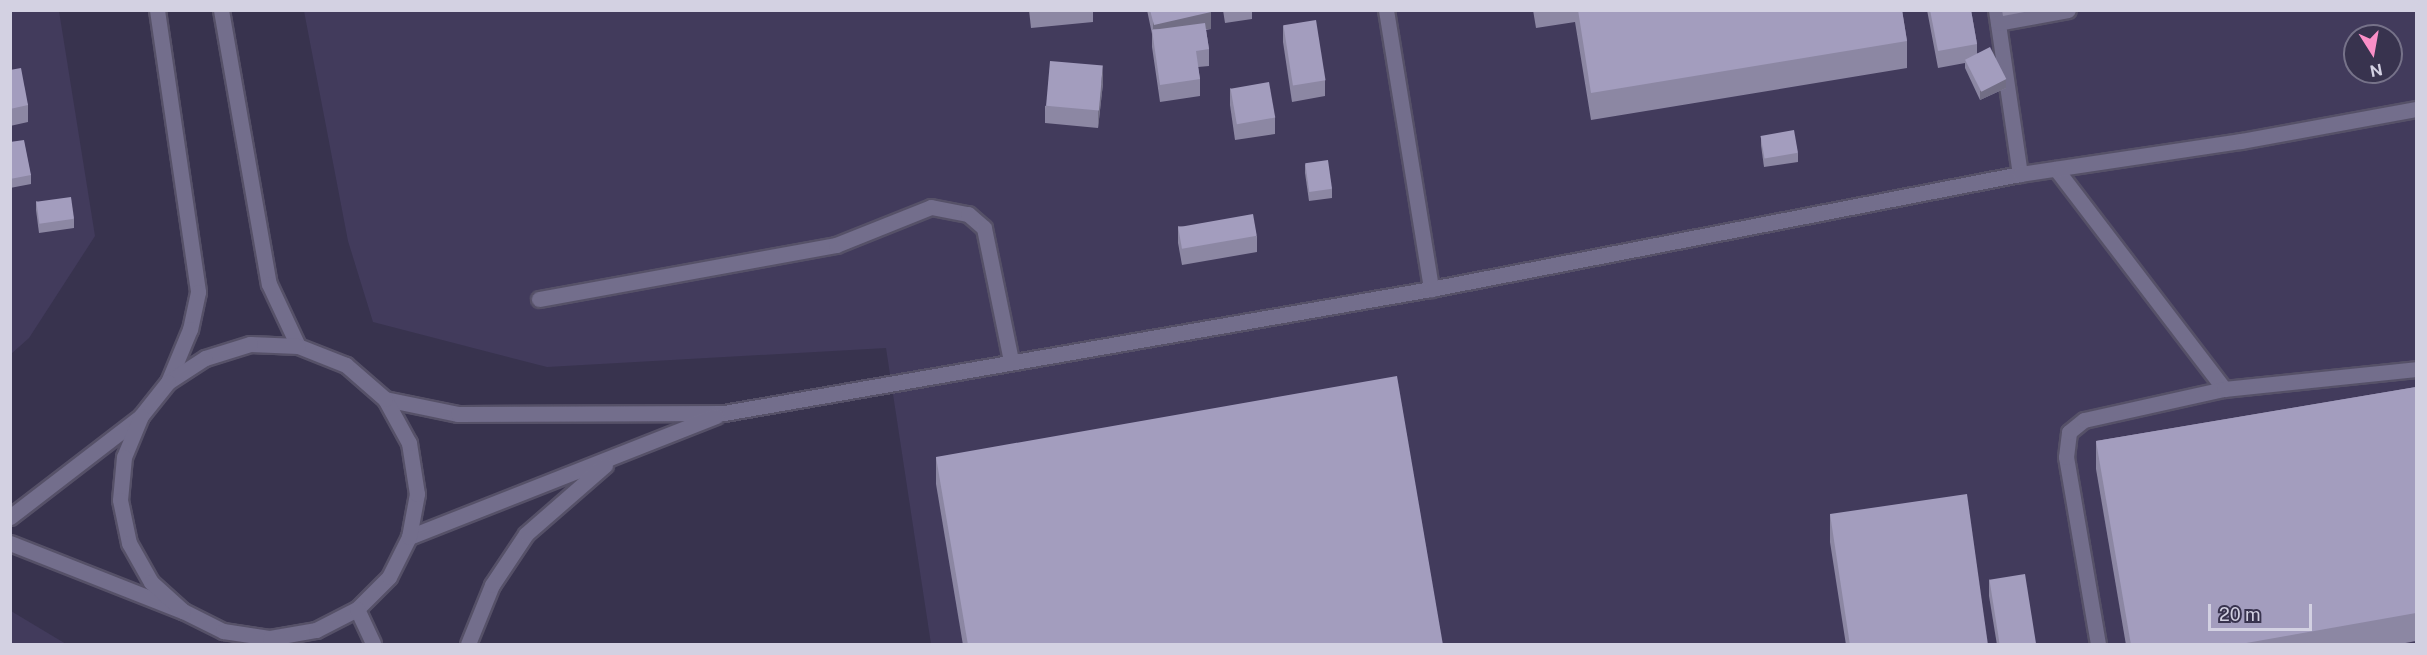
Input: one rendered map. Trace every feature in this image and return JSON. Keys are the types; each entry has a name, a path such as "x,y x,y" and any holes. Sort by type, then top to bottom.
{"street":[{"path":"10,517 141,416 168,382 190,329 198,292 157,10"},
{"path":"221,10 269,284 298,346"},
{"path":"1386,10 1431,289"},
{"path":"2020,174 1997,17 2068,10"},
{"path":"2399,111 2416,99"},
{"path":"385,399 458,414 724,412 1431,289 2020,174 2241,141 2416,109"},
{"path":"2056,169 2224,389"},
{"path":"539,299 836,245 931,207 968,214 984,228 1011,361"},
{"path":"10,543 183,611 223,631 270,638 315,630 357,609 389,577 409,537 417,494 409,443 385,399 346,365 298,346 250,344 205,358 168,382"},
{"path":"2097,645 2066,457 2069,432 2084,420 2224,389 2416,369"},
{"path":"409,537 724,412"},
{"path":"141,416 124,457 120,500 129,543 151,582 183,611"},
{"path":"468,645 492,585 526,534 614,457"},
{"path":"357,609 373,645"},
{"path":"223,631 233,645"}],"shaded area":[{"path":"11,11 59,11 95,236 29,338 11,354"},
{"path":"304,11 2416,11 2416,644 931,644 886,348 547,367 373,322 348,241"},
{"path":"11,611 66,644 11,644"}],"building":[{"path":"1150,10 1210,10 1211,12 1154,25"},
{"path":"1578,10 1902,10 1907,41 1591,93"},
{"path":"1930,10 1971,10 1977,44 1938,51"},
{"path":"1316,20 1326,80 1293,85 1283,25"},
{"path":"1205,23 1209,49 1196,51 1200,79 1160,85 1152,30"},
{"path":"1990,47 2006,79 1981,92 1965,60"},
{"path":"1050,61 1103,66 1099,110 1046,106"},
{"path":"21,68 28,105 10,109 10,70"},
{"path":"1269,82 1275,117 1237,124 1231,89"},
{"path":"1794,130 1798,153 1765,159 1761,136"},
{"path":"24,140 31,175 10,179 10,142"},
{"path":"1328,160 1332,189 1309,192 1305,163"},
{"path":"71,197 74,219 39,224 36,202"},
{"path":"1253,214 1257,236 1182,249 1178,227"},
{"path":"1397,376 1443,645 968,645 936,457"},
{"path":"2416,387 2416,613 2235,645 2131,645 2096,441"},
{"path":"1967,494 1988,645 1850,645 1830,514"},
{"path":"2025,574 2036,644 2000,644 1989,580"}]}
